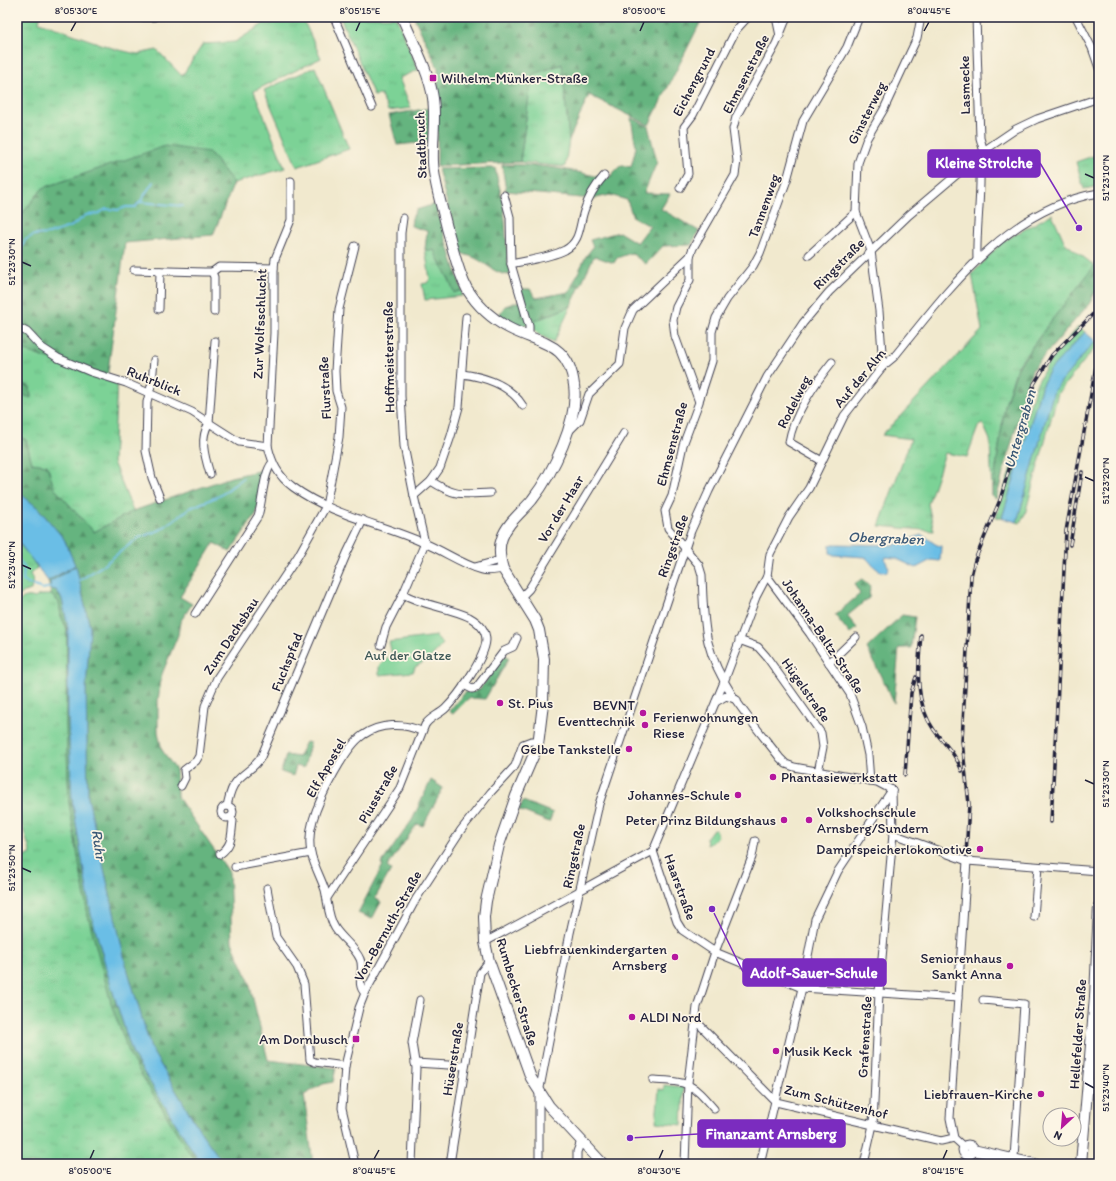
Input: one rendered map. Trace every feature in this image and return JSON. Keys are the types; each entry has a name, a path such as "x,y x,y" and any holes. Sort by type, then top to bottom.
{"street":[{"path":"133,17 154,17"},
{"path":"334,17 372,107"},
{"name":"Stadtbruch","path":"402,17 432,90 434,104 433,160 435,180 458,268 472,295 489,315 510,329 529,336"},
{"name":"Eichengrund","path":"680,188 688,174 684,127 693,115 736,30 748,17"},
{"path":"776,17 780,36"},
{"name":"Ehmsenstraße","path":"788,17 780,36 736,117 733,129 737,161 735,175 690,256 691,277 676,307 673,326 675,336 699,402 683,445 672,496 665,511 666,520 673,533 699,565 702,575 708,641 715,664 724,682 780,758 786,764 818,772 870,781 892,790"},
{"name":"Tannenweg","path":"699,402 712,361 712,332 716,318 727,299 753,266 760,253 787,180 803,121 847,47 859,17"},
{"name":"Ginsterweg","path":"883,366 879,311 871,251 856,212 858,163 860,152 917,38 921,17"},
{"name":"Lasmecke","path":"976,17 980,138 984,152"},
{"path":"1076,17 1099,68"},
{"name":"Ringstraße","path":"539,1164 539,1093 579,892 599,804 684,547 709,491 767,377 818,304 871,251 936,191 984,152 1024,124 1099,98"},
{"path":"977,259 976,241 981,196 980,170"},
{"path":"511,264 555,254 574,244 578,236 585,207 595,187 604,176"},
{"name":"Zur Wolfsschlucht","path":"268,446 274,333 274,268 275,259 291,220 291,181"},
{"name":"Auf der Alm","path":"653,852 716,702 756,596 767,576 770,554 789,518 809,488 847,412 883,366 894,357 977,259 998,241 1036,216 1058,205 1099,193"},
{"path":"268,446 272,463 281,476 292,486 326,506 425,543 454,559 475,567 489,571 501,565 500,544 503,534 531,501 542,485 567,433 575,400 573,375 565,358 558,351 540,339 529,336 527,320 511,264 510,217 504,195"},
{"path":"809,255 856,212"},
{"name":"Hoffmeisterstraße","path":"404,218 400,233 401,396 404,446 414,496"},
{"name":"Flurstraße","path":"326,506 339,438 341,407 336,392 335,371 339,309 355,246"},
{"path":"567,433 580,420 589,394 620,364 625,328 633,310 690,256"},
{"path":"134,270 212,272 219,267 274,268"},
{"path":"159,309 160,270"},
{"path":"212,272 214,277 214,312"},
{"path":"381,645 386,627 403,594 425,543 414,496 431,481 440,468 451,436 459,407 466,317"},
{"name":"Ruhrblick","path":"17,327 27,332 41,347 58,358 91,372 126,383 192,412 239,442 268,446"},
{"path":"210,474 203,443 204,430 209,423 215,341"},
{"path":"154,360 150,393 147,402 146,451 152,478 160,498"},
{"name":"Rodelweg","path":"822,460 789,442 791,432 804,405 818,380 832,362"},
{"path":"462,374 503,386 517,397 523,406"},
{"name":"Vor der Haar","path":"520,598 529,589 624,433"},
{"path":"195,614 258,516 263,500 266,470 272,463"},
{"path":"431,481 448,492 456,494 490,493"},
{"name":"Zum Dachsbau","path":"181,786 185,778 184,770 196,761 199,756 205,706 217,678 294,563 326,506"},
{"name":"Fuchspfad","path":"220,854 228,849 233,821 230,817 224,818 221,813 222,808 227,806 229,795 235,782 253,767 261,757 347,553 363,520"},
{"name":"Rumbecker Straße","path":"501,565 535,620 543,650 543,704 539,741 534,758 510,810 499,845 486,900 484,917 485,942 489,960 524,1061 539,1093 603,1164"},
{"name":"Johanna-Baltz-Straße","path":"767,576 850,694 860,721 868,755 870,781"},
{"name":"Piusstraße","path":"327,898 400,788 422,731 428,720 446,708 464,685 476,664 485,642 485,634 481,626 464,615 420,603 403,594"},
{"path":"829,663 856,637"},
{"path":"464,685 472,689 476,688 504,651 513,647 517,638"},
{"name":"Hügelstraße","path":"739,640 758,648 766,656 821,733 823,747 818,772"},
{"path":"716,702 726,696 737,700"},
{"name":"Elf Apostel","path":"365,993 361,986 362,966 360,958 335,928 330,914 327,898 311,853 311,829 315,813 336,770 354,743 368,732 390,726 406,726 422,731"},
{"name":"Von-Bernuth-Straße","path":"355,1164 342,1108 345,1066 356,1018 365,993 414,902 457,836 491,792 513,769 523,744 531,740 539,741"},
{"path":"760,1164 802,988 815,919 838,871 892,790"},
{"name":"Grafenstraße","path":"864,1164 873,1125 879,992 893,834 892,790"},
{"path":"893,834 967,861 1099,871"},
{"path":"685,1164 688,1083 697,1007 715,952 752,857 755,841"},
{"path":"485,942 653,852"},
{"name":"Haarstraße","path":"653,852 677,922 682,930 715,952 802,988 958,998"},
{"path":"235,867 311,853"},
{"path":"967,861 950,1118 954,1138 967,1154 1014,1158 1036,1164"},
{"path":"1034,917 1038,867"},
{"path":"267,888 276,937 302,978 310,1060 345,1066"},
{"name":"Hellefelder Straße","path":"1082,1164 1095,996 1099,906"},
{"name":"Hüserstraße","path":"450,1164 480,973 489,960"},
{"path":"412,1164 415,1062 412,1043 420,1000"},
{"path":"983,1000 1024,1004 1014,1158"},
{"name":"Zum Schützenhof","path":"695,1020 776,1102 941,1141 946,1142 954,1138"},
{"path":"415,1062 465,1066"},
{"path":"653,1080 688,1083 699,1091 714,1109"},
{"path":"577,1164 578,1146 581,1141"}],"green space":[{"path":"17,17 40,17 39,22 115,49 137,54 157,50 182,76 203,44 235,42 265,23 262,17 302,17 321,58 254,91 285,168 234,183 208,152 43,188 17,220"},
{"path":"340,17 396,17 418,70 399,78 411,108 388,111 381,95 374,96"},
{"path":"414,17 703,17 649,125 589,95 569,140 562,64 532,75 520,162 437,166 438,68"},
{"path":"563,64 569,140 565,167 520,162 532,75"},
{"path":"315,67 349,149 297,167 264,90"},
{"path":"430,108 428,142 397,145 389,115"},
{"path":"631,118 648,126 657,162 644,193 670,194 661,209 699,231 691,245 663,246 646,264 631,253 617,258 614,263 594,256 571,306 520,327 498,316 505,306 523,300 521,289 530,289 536,298 569,292 586,256 593,247 590,240 619,232 637,243 650,226 633,217 627,200 610,195 592,199 506,191 502,165 542,166 607,179 621,165 631,167 636,147"},
{"path":"165,146 209,152 234,183 213,235 125,243 107,379 17,348 17,220 43,188"},
{"path":"1096,155 1099,162 1099,186 1084,189 1076,162"},
{"path":"495,168 504,207 508,264 511,271 509,275 499,273 475,258 457,251 455,232 438,169"},
{"path":"435,204 462,290 454,293 434,250 430,251 425,249 427,231 411,226 412,218 416,210"},
{"path":"1052,214 1065,243 1095,266 1051,321 1017,367 1005,405 992,496 990,440 983,424 978,427 967,457 945,453 928,504 934,531 879,526 911,439 882,435 982,330 972,274 1002,242"},
{"path":"425,249 430,251 434,250 454,292 462,290 462,296 425,300 422,284 427,283 430,279"},
{"path":"1099,260 1099,286 1089,304 1032,370 996,499 992,496 1005,405 1018,367 1051,321"},
{"path":"571,306 554,342 539,335 530,323"},
{"path":"1079,326 1085,332 1050,370 1042,385 1002,518 996,517 1036,385 1047,365"},
{"path":"1095,341 1098,344 1058,393 1025,514 1020,523 1017,522 1054,390"},
{"path":"17,348 117,383 113,462 133,511 94,532 54,488 47,465 32,464 26,440 17,435 17,393 31,397 30,387 17,381"},
{"path":"17,381 30,387 31,398 17,393"},
{"path":"17,435 26,440 32,463 47,465 54,488 94,532 133,511 231,477 262,470 260,500 256,514 230,552 214,543 180,597 192,604 180,622 178,635 162,674 158,700 158,732 162,750 176,770 177,796 229,872 232,942 248,978 268,1060 336,1068 333,1082 323,1084 304,1095 313,1164 223,1164 202,1134 151,1049 125,961 88,798 86,689 90,628 76,566 56,590 62,599 68,628 68,717 72,799 91,914 112,989 133,1055 201,1164 196,1164 131,1058 112,1007 88,916 69,803 66,723 67,629 61,616 59,602 51,595 48,581 75,565 64,539 38,508 17,491"},
{"path":"17,542 30,556 37,568 30,574 33,580 31,590 24,592 17,599"},
{"path":"862,579 870,586 869,598 847,616 857,628 850,634 835,615 860,594 854,584"},
{"path":"39,595 51,595 59,602 61,616 67,629 66,723 69,803 88,916 163,1108 196,1164 17,1164 17,860 31,854 17,809 17,605 24,597 35,598"},
{"path":"902,615 915,617 911,648 899,648 894,703 867,648"},
{"name":"Auf der Glatze","path":"436,636 443,644 429,659 415,667 413,672 379,675 379,666 392,654 389,642"},
{"path":"505,655 509,658 485,699 469,698 453,714 449,711 465,692 474,692 480,689"},
{"path":"306,742 310,743 304,768 296,766 293,776 281,772 286,755 298,757"},
{"path":"1097,745 1099,745 1099,769 1096,769"},
{"path":"431,780 443,788 423,826 417,824 387,867 391,870 375,898 381,902 372,919 358,913 383,865 381,864 412,820"},
{"path":"1095,794 1099,794 1098,816 1094,816"},
{"path":"523,801 553,813 549,822 519,810"},
{"path":"713,829 716,830 718,836 713,842 707,845 706,838"},
{"path":"664,1085 684,1087 682,1125 656,1122 659,1089 664,1090"}],"water":[{"path":"1085,332 1095,341 1054,390 1017,522 1002,518 1042,385 1050,370"},
{"path":"17,491 38,508 64,539 75,565 48,581 17,540"},
{"path":"921,535 941,546 940,561 931,560 916,568 895,558 886,557 885,560 889,568 886,572 883,572 877,569 865,557 834,555 830,553 830,545 833,544 894,545"},
{"path":"76,566 90,628 86,689 88,798 125,961 151,1049 202,1134 223,1164 201,1164 133,1055 112,989 91,914 72,799 68,717 68,628 62,599 56,590 51,589 50,582"}],"waterway":[{"path":"140,202 153,182"},
{"path":"17,259 25,240 34,235 49,234 72,226 86,215 97,214 106,209 118,210 126,207 135,207 140,202 183,206"},
{"path":"77,582 102,566 138,538 160,530 190,508 221,495 243,478"},
{"path":"17,558 24,567 23,581 42,589 52,587"}],"railway":[{"path":"966,855 969,804 962,741 971,576 975,560 1000,500 1034,384 1052,355 1099,308"},
{"path":"1051,822 1066,531 1099,350"},
{"path":"1070,545 1082,472"},
{"path":"921,635 919,684 923,708 934,730 953,754 962,771"},
{"path":"905,775 911,693 916,677"}],"place":[{"name":"Wilhelm-Münker-Straße","path":"433,78"},
{"name":"Kleine Strolche","path":"1079,228"},
{"name":"St. Pius","path":"500,703"},
{"name":"BEVNT Eventtechnik","path":"643,713"},
{"name":"Ferienwohnungen Riese","path":"645,725"},
{"name":"Gelbe Tankstelle","path":"629,749"},
{"name":"Phantasiewerkstatt","path":"773,777"},
{"name":"Johannes-Schule","path":"738,795"},
{"name":"Peter Prinz Bildungshaus","path":"784,820"},
{"name":"Volkshochschule Arnsberg/Sundern","path":"809,820"},
{"name":"Dampfspeicherlokomotive","path":"980,849"},
{"name":"Adolf-Sauer-Schule","path":"712,909"},
{"name":"Liebfrauenkindergarten Arnsberg","path":"675,957"},
{"name":"Seniorenhaus Sankt Anna","path":"1010,966"},
{"name":"ALDI Nord","path":"632,1017"},
{"name":"Am Dornbusch","path":"356,1039"},
{"name":"Musik Keck","path":"776,1051"},
{"name":"Liebfrauen-Kirche","path":"1041,1094"},
{"name":"Finanzamt Arnsberg","path":"630,1138"}],"water label":[{"name":"Untergraben","path":"1020,429"},
{"name":"Obergraben","path":"886,538"},
{"name":"Ruhr","path":"99,845"}]}
